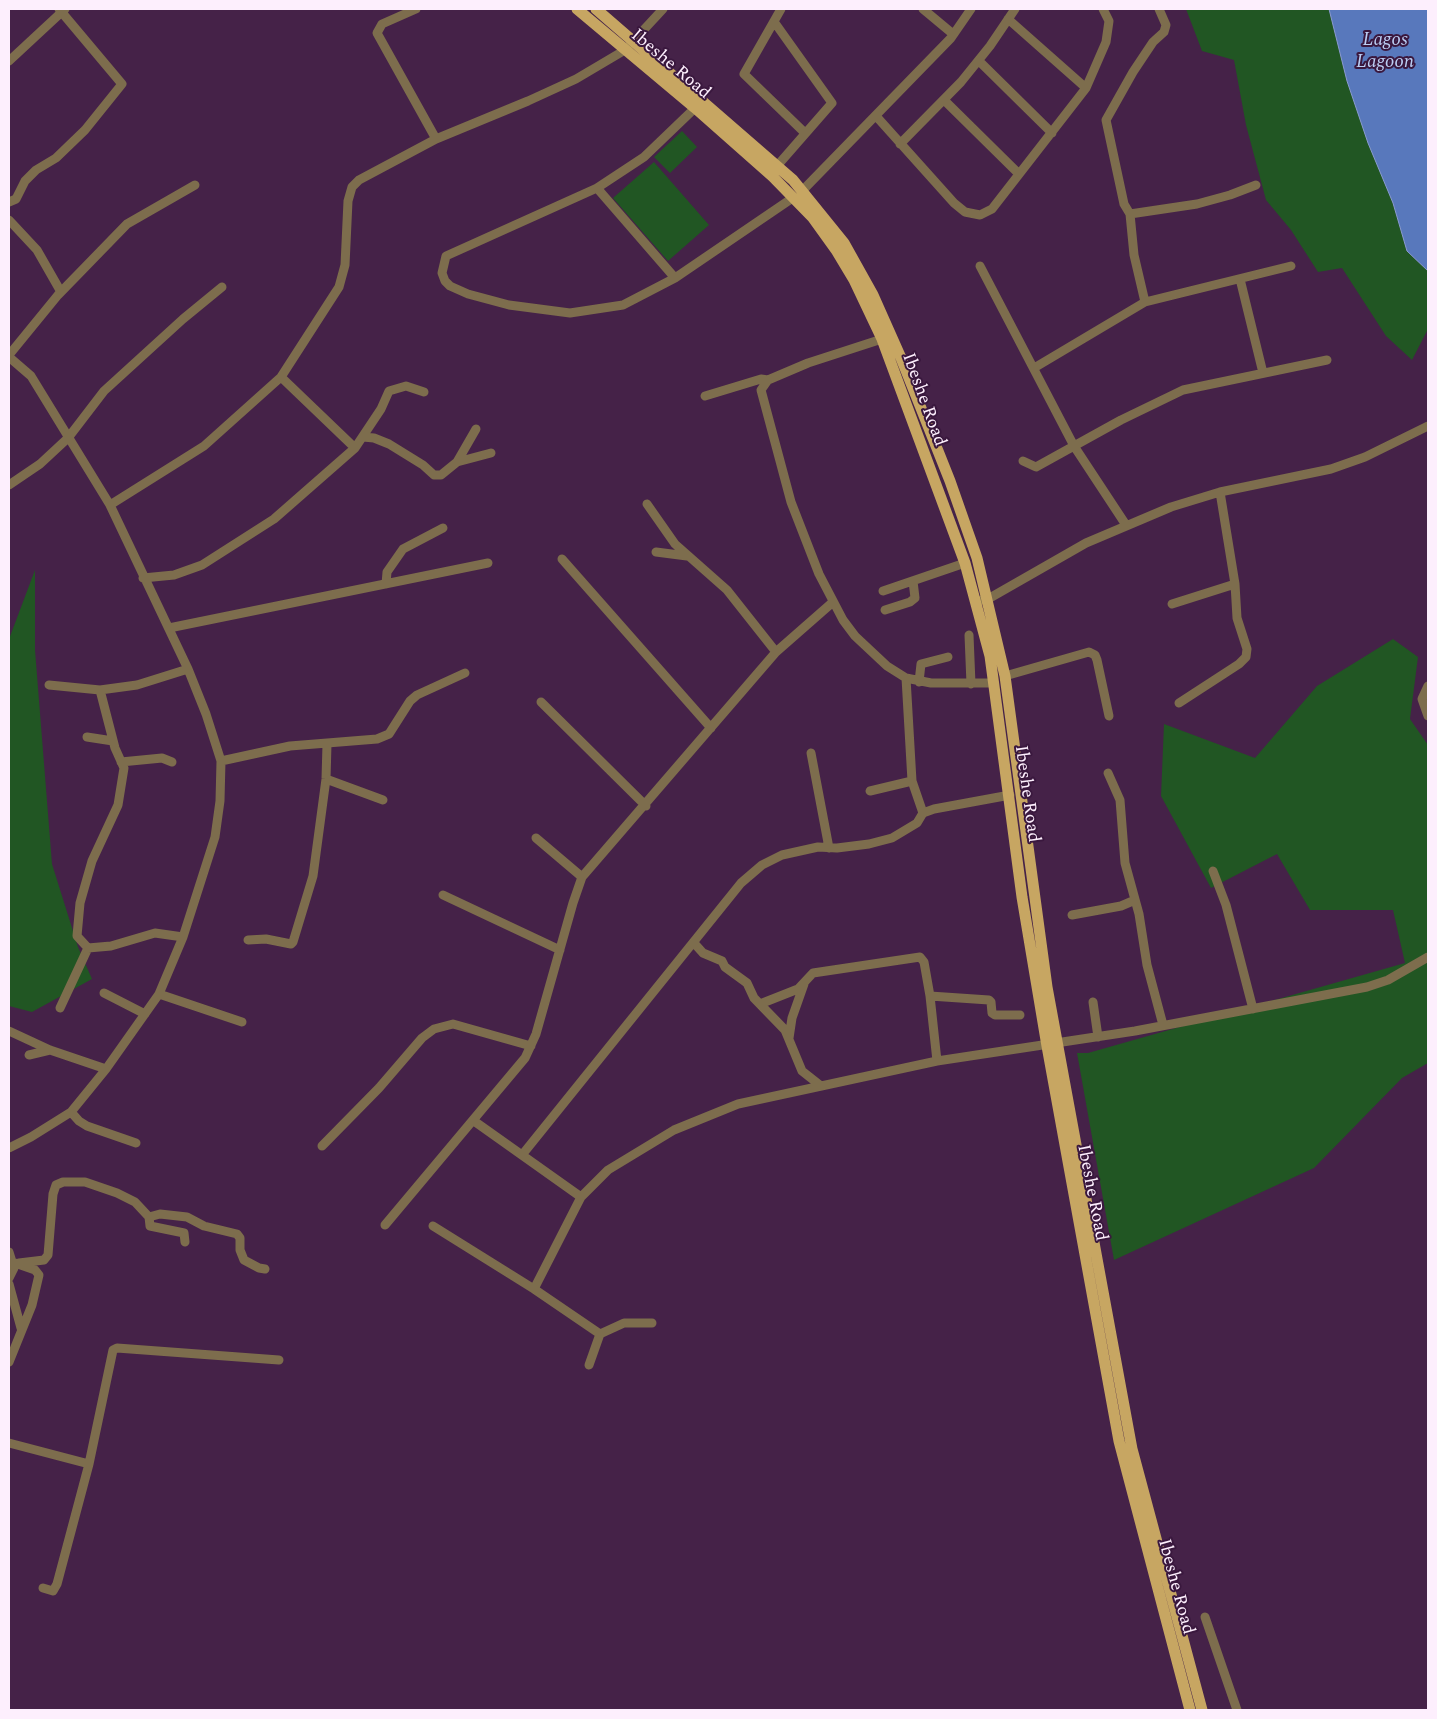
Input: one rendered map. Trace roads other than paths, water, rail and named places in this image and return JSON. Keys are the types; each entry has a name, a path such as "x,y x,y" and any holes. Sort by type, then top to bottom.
{"main road":[{"name":"Ibeshe Road","path":"577,9 628,46 777,166 799,194 844,243 873,295 901,358 950,481 988,599 1005,676 1052,1045 1119,1441 1190,1710"},
{"name":"Ibeshe Road","path":"596,9 628,46 695,108 799,194 836,250 858,288 882,339 965,563 976,601 994,683 1022,897 1132,1449 1202,1710"}],"street":[{"path":"416,9 382,24 377,33 436,139"},
{"path":"110,505 204,446 281,377 339,287 345,265 348,201 352,187 359,180 436,139 576,79 628,46 663,9"},
{"path":"782,9 744,74 805,133"},
{"path":"923,9 953,34"},
{"path":"695,108 644,157 597,188 446,256 442,272 445,281 450,286 468,294 509,305 570,313 623,305 675,278 799,194 953,34 971,9"},
{"path":"900,144 944,100 978,60 1014,9"},
{"path":"876,116 965,212 980,215 992,209 1086,88 1106,42 1109,21 1103,9"},
{"path":"1145,302 1134,255 1130,214 1124,204 1106,120 1124,85 1153,42 1164,32 1166,25 1159,9"},
{"path":"9,62 62,10 122,84 85,130 56,158 36,170 25,181 16,198 9,202"},
{"path":"1008,19 1086,88"},
{"path":"775,23 832,102 777,166"},
{"path":"978,60 1052,133"},
{"path":"944,100 1019,174"},
{"path":"9,1148 31,1137 71,1112 106,1069 159,994 183,938 215,837 220,801 221,761 206,714 188,669 143,578 110,505 31,376 9,356 61,292 127,224 195,185"},
{"path":"1130,214 1197,204 1230,195 1256,185"},
{"path":"597,188 675,278"},
{"path":"9,220 37,250 61,292"},
{"path":"980,266 1074,446 1126,525"},
{"path":"1034,368 1145,302 1292,266"},
{"path":"1240,279 1263,373"},
{"path":"9,485 40,464 68,438 104,391 183,319 222,287"},
{"path":"705,396 761,379 768,380 808,363 882,339"},
{"path":"1023,461 1036,467 1183,390 1327,360"},
{"path":"281,377 355,448"},
{"path":"768,380 761,390 779,462 798,523 833,602 855,636 887,666 906,678 919,682 994,683"},
{"path":"143,578 174,575 202,565 274,519 355,448 364,437 389,391 406,386 424,392"},
{"path":"976,601 988,599 1086,544 1171,507 1220,492 1331,469 1365,457 1428,426"},
{"path":"364,437 389,444 416,460 434,475 441,475 456,462 476,429"},
{"path":"456,462 491,453"},
{"path":"1179,702 1239,664 1246,657 1246,649 1237,618 1235,584 1220,492"},
{"path":"647,504 669,536 727,590 776,652"},
{"path":"386,584 387,572 403,549 443,528"},
{"path":"656,552 690,557"},
{"path":"562,559 710,728"},
{"path":"169,628 488,563"},
{"path":"883,590 965,563"},
{"path":"885,610 910,602 915,598 913,581"},
{"path":"1172,604 1235,584"},
{"path":"385,1225 474,1121 525,1058 532,1046 582,877 615,837 646,806 776,652 833,602"},
{"path":"969,635 971,684"},
{"path":"1005,676 1089,652 1095,655 1097,660 1109,716"},
{"path":"919,682 921,664 948,657"},
{"path":"49,685 100,690 137,685 188,669"},
{"path":"221,761 290,746 378,739 388,734 410,701 464,673"},
{"path":"906,678 912,780 924,813"},
{"path":"1428,686 1422,699 1428,716"},
{"path":"88,948 77,936 80,903 92,861 118,805 124,768 113,741 100,690"},
{"path":"541,702 646,806"},
{"path":"88,737 113,741"},
{"path":"248,940 266,938 291,944 293,942 313,876 326,779 327,744"},
{"path":"811,753 829,848"},
{"path":"121,762 162,758 172,762"},
{"path":"1108,773 1120,800 1126,864 1162,1025"},
{"path":"326,779 383,800"},
{"path":"870,791 912,780"},
{"path":"522,1155 741,883 762,865 782,855 818,848 869,844 892,838 917,823 924,813 934,809 1010,796"},
{"path":"536,838 582,877"},
{"path":"1213,871 1226,905 1253,1009"},
{"path":"443,895 560,950"},
{"path":"1072,915 1121,906 1135,900"},
{"path":"88,948 111,946 155,933 183,938"},
{"path":"694,943 703,953 722,961 725,967 747,984 760,1004 785,1030 802,1071 821,1086"},
{"path":"60,1008 88,948"},
{"path":"760,1004 798,989 813,973 915,956 920,957 924,962 930,996 937,1061"},
{"path":"534,1289 581,1197 608,1170 674,1130 738,1104 937,1061 1052,1045 1367,987 1388,980 1428,957"},
{"path":"789,1038 792,1018 805,981"},
{"path":"104,993 145,1014"},
{"path":"159,994 242,1022"},
{"path":"930,996 989,1000 992,1013 995,1015 1020,1015"},
{"path":"1093,1002 1098,1036"},
{"path":"322,1146 379,1088 422,1038 434,1030 453,1024 532,1046"},
{"path":"9,1031 50,1050 106,1069"},
{"path":"29,1055 50,1050"},
{"path":"71,1112 78,1121 87,1126 136,1143"},
{"path":"474,1121 581,1197"},
{"path":"16,1263 44,1260 48,1255 53,1194 56,1186 63,1182 85,1182 117,1193 135,1202 149,1217 150,1226 184,1233 185,1242"},
{"path":"149,1217 160,1214 187,1217 204,1226 237,1234 241,1242 241,1255 244,1260 265,1269"},
{"path":"433,1226 534,1289 600,1334"},
{"path":"9,1252 16,1263 35,1270 39,1275 32,1305 21,1328 9,1362"},
{"path":"9,1278 16,1263"},
{"path":"9,1284 21,1328"},
{"path":"589,1364 600,1334 624,1324 652,1323"},
{"path":"42,1588 53,1591 57,1584 89,1464 113,1350 117,1348 279,1360"},
{"path":"9,1443 89,1464"},
{"path":"1205,1617 1237,1710"}],"water":[{"name":"Lagos Lagoon","path":"1329,9 1428,9 1428,271 1407,251 1393,203 1368,143 1347,81"}]}
